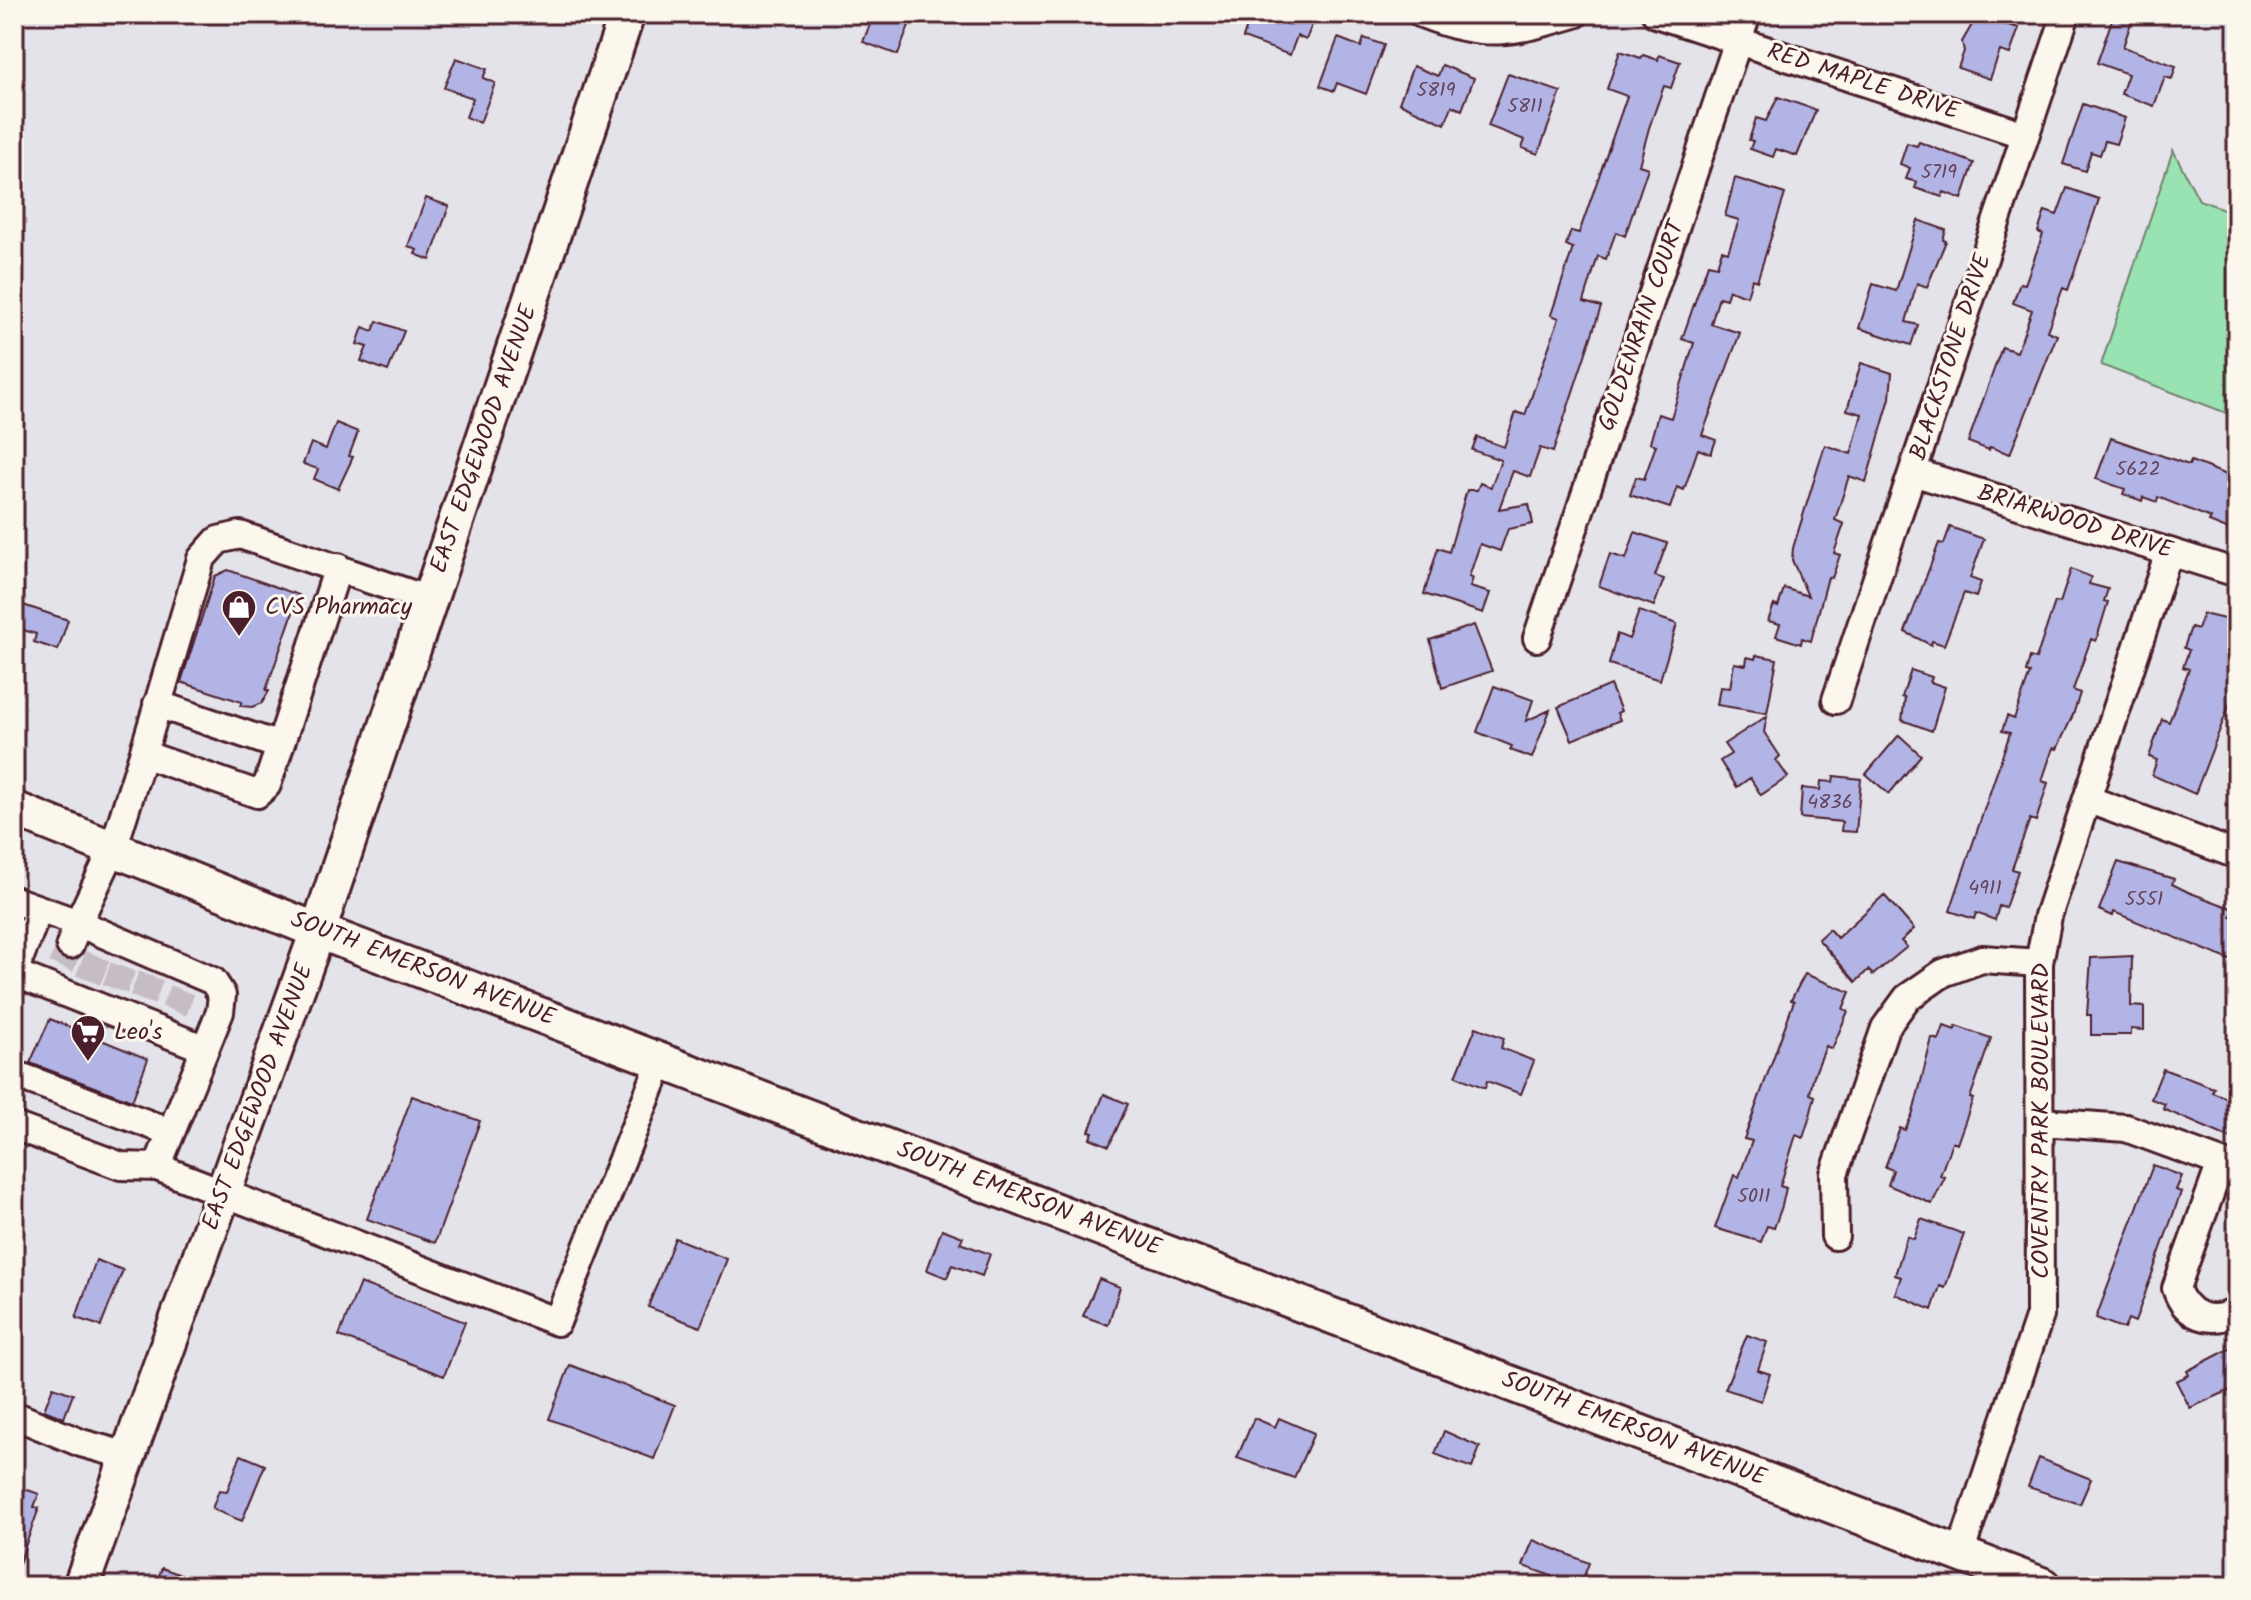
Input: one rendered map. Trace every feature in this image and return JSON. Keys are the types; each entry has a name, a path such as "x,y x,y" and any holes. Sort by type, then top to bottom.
{"main road":[{"name":"EAST EDGEWOOD AVENUE","path":"81,1586 318,931 627,14"},
{"name":"SOUTH EMERSON AVENUE","path":"14,809 318,931 2044,1586"}],"street":[{"path":"1422,14 1464,29 1499,32 1525,30 1575,14"},
{"name":"RED MAPLE DRIVE","path":"1656,14 2025,135"},
{"name":"GOLDENRAIN COURT","path":"1537,638 1747,14"},
{"name":"BLACKSTONE DRIVE","path":"1836,700 2066,14"},
{"name":"BRIARWOOD DRIVE","path":"1913,472 2237,573"},
{"path":"65,956 113,849 201,559 218,540 240,535 429,600"},
{"name":"COVENTRY PARK BOULEVARD","path":"1960,1554 2040,1315 2042,1122 2039,963 2048,916 2169,552"},
{"path":"143,754 257,794 267,785 338,567"},
{"path":"157,704 280,746"},
{"path":"2087,799 2237,855"},
{"path":"14,900 39,909 84,990 119,978 177,1001"},
{"path":"14,973 39,909"},
{"path":"14,973 102,945 119,978 177,1001 203,1048"},
{"path":"1835,1236 1834,1174 1885,1028 1907,998 1943,973 1982,959 2039,963"},
{"path":"157,1167 220,1012 222,995 213,981 177,1001"},
{"path":"14,1126 121,1166 157,1167 223,1196 557,1322 662,1059"},
{"path":"14,1074 170,1132"},
{"path":"2042,1122 2126,1128 2229,1166 2176,1288 2180,1302 2192,1314 2221,1318 2237,1311"},
{"path":"14,1415 81,1443 128,1456"}],"green space":[{"path":"2173,150 2199,200 2237,214 2237,417 2101,365"}],"building":[{"path":"874,14 913,14 898,55 863,42"},
{"path":"1251,14 1306,14 1315,17 1306,40 1297,36 1290,55 1243,38"},
{"path":"2114,14 2134,14 2123,47 2176,66 2172,79 2165,77 2154,106 2121,94 2128,74 2097,63"},
{"path":"1977,16 2019,28 2010,54 2000,51 1990,79 1958,68 1964,51 1962,42"},
{"path":"1338,38 1361,47 1364,38 1384,45 1366,94 1337,83 1334,91 1320,86"},
{"path":"1620,51 1658,60 1659,55 1680,62 1671,88 1664,86 1649,128 1639,165 1648,168 1625,236 1616,232 1606,259 1598,256 1584,302 1601,307 1553,452 1540,448 1530,477 1513,471 1499,509 1529,504 1533,524 1508,529 1500,551 1480,544 1469,577 1473,578 1470,587 1490,593 1483,613 1424,594 1438,548 1449,552 1467,490 1477,490 1480,483 1491,487 1501,460 1472,450 1477,437 1504,447 1516,412 1525,415 1559,318 1551,315 1573,248 1566,245 1571,231 1579,233 1627,96 1607,89"},
{"path":"456,58 487,69 483,78 495,83 480,123 466,117 473,98 444,88"},
{"path":"1442,65 1474,78 1462,110 1452,106 1445,124 1399,103 1413,66 1438,76"},
{"path":"1508,74 1561,92 1538,154 1522,148 1525,140 1488,126"},
{"path":"1778,97 1816,110 1797,156 1776,149 1773,157 1750,149 1753,141 1749,140 1756,118 1766,121"},
{"path":"2083,104 2125,118 2116,144 2105,141 2100,155 2091,152 2085,171 2063,164"},
{"path":"1919,142 1974,163 1962,199 1944,192 1942,197 1915,188 1917,182 1906,179 1910,168 1900,164 1907,143 1917,146"},
{"path":"1735,178 1785,194 1757,281 1752,279 1747,296 1729,290 1726,299 1719,297 1711,324 1740,333 1702,435 1716,440 1711,454 1698,449 1684,490 1677,487 1670,508 1630,495 1636,477 1644,479 1656,445 1650,443 1658,414 1671,418 1694,343 1682,339 1708,264 1717,266 1722,250 1728,252 1739,220 1725,216"},
{"path":"2067,188 2099,199 2068,290 2063,288 2047,331 2057,335 2010,454 1990,447 1989,450 1968,442 2002,347 2017,352 2032,310 2013,303 2020,283 2025,284 2043,234 2038,232 2045,211 2057,215"},
{"path":"426,198 449,206 430,260 415,254 417,250 408,246"},
{"path":"1918,220 1946,230 1943,240 1946,241 1927,287 1917,283 1906,322 1918,325 1911,345 1859,328 1873,284 1896,291"},
{"path":"377,321 404,331 388,371 361,361 367,347 357,344 363,327 373,331"},
{"path":"1861,363 1892,373 1890,398 1866,482 1849,476 1835,520 1844,524 1834,553 1840,555 1832,578 1828,577 1811,641 1802,638 1801,644 1776,636 1780,624 1768,621 1774,605 1778,607 1784,588 1808,596 1792,560 1793,548 1825,445 1851,454 1862,414 1847,410"},
{"path":"336,423 358,432 349,456 353,457 338,489 314,479 318,469 303,464 311,443 326,449"},
{"path":"2111,438 2189,465 2191,461 2237,479 2237,528 2231,526 2229,530 2209,522 2211,518 2158,497 2157,502 2143,497 2142,501 2123,494 2125,489 2096,479"},
{"path":"1950,527 1984,539 1970,578 1981,582 1976,597 1964,593 1944,645 1932,641 1931,645 1905,632 1939,543 1944,544"},
{"path":"1635,532 1667,543 1655,576 1664,579 1654,606 1599,586 1610,554 1626,559"},
{"path":"2071,569 2091,577 2089,584 2108,589 2104,601 2108,602 2096,641 2091,639 2073,690 2080,693 2073,715 2057,749 2053,748 2042,781 2048,783 2036,821 2030,819 2012,869 2018,871 2005,908 1999,906 1995,920 1976,913 1974,919 1950,911 2010,733 2002,731 2007,716 2014,719 2030,673 2026,672 2030,657 2036,659 2055,602 2060,603"},
{"name":"CVS Pharmacy","path":"228,570 299,595 266,690 269,691 262,703 252,707 240,706 242,702 181,682 215,576"},
{"path":"14,602 68,620 58,650 34,642 36,634 14,627"},
{"path":"1639,611 1677,624 1660,680 1609,664 1617,634 1629,639"},
{"path":"2203,614 2237,622 2237,685 2195,794 2152,775 2157,760 2149,757 2162,719 2169,722 2189,669 2183,667 2189,650 2184,648 2191,627 2198,629"},
{"path":"1474,625 1492,671 1442,688 1430,640"},
{"path":"1756,655 1777,659 1767,713 1717,705 1720,687 1730,688 1734,663 1746,665 1747,657 1755,659"},
{"path":"1911,670 1932,677 1930,682 1945,687 1932,731 1902,720 1905,698 1902,697"},
{"path":"1610,685 1621,711 1617,713 1620,720 1572,740 1558,707"},
{"path":"1494,686 1533,700 1526,721 1550,710 1532,758 1477,732"},
{"path":"1767,716 1764,732 1780,756 1776,760 1788,777 1761,795 1750,778 1737,787 1720,761 1731,754 1724,744"},
{"path":"1899,735 1921,755 1889,794 1866,774"},
{"path":"1834,776 1861,779 1856,832 1841,831 1842,822 1800,818 1802,788 1820,790 1821,781 1833,782"},
{"path":"2118,862 2174,879 2172,884 2188,892 2234,909 2231,916 2237,918 2237,963 2114,912 2113,916 2099,910"},
{"path":"1884,895 1914,929 1901,941 1907,947 1873,975 1868,970 1856,982 1818,939 1829,929 1837,938"},
{"path":"2132,956 2131,1006 2144,1007 2144,1030 2131,1029 2131,1035 2091,1035 2091,1015 2087,1015 2091,958"},
{"path":"1805,974 1850,992 1843,1009 1848,1011 1832,1049 1826,1046 1813,1078 1810,1094 1815,1096 1810,1116 1803,1138 1796,1135 1780,1186 1786,1188 1782,1206 1774,1228 1767,1226 1761,1242 1715,1228 1734,1175 1739,1177 1752,1141 1744,1139 1794,1001 1791,1000"},
{"name":"Leo's","path":"50,1019 148,1059 132,1101 30,1063"},
{"path":"1944,1026 1955,1030 1956,1026 1991,1038 1970,1098 1973,1099 1957,1144 1952,1142 1940,1176 1945,1177 1932,1204 1888,1185 1893,1170 1885,1167 1900,1128 1905,1130 1913,1113 1932,1038 1939,1040"},
{"path":"1476,1027 1504,1038 1501,1048 1534,1061 1521,1094 1487,1081 1485,1088 1456,1076"},
{"path":"2163,1069 2214,1088 2212,1092 2237,1102 2237,1141 2163,1109 2165,1104 2151,1099"},
{"path":"1104,1094 1128,1104 1109,1146 1090,1138 1093,1132 1089,1131"},
{"path":"412,1096 480,1121 435,1243 367,1219"},
{"path":"2153,1165 2182,1176 2176,1190 2181,1192 2135,1322 2128,1319 2124,1329 2096,1318"},
{"path":"1921,1219 1964,1234 1945,1288 1940,1286 1932,1310 1895,1294 1901,1277 1895,1275 1907,1236 1914,1239"},
{"path":"942,1229 963,1237 960,1243 990,1254 982,1276 952,1265 947,1278 927,1270"},
{"path":"675,1238 727,1259 700,1327 648,1307"},
{"path":"96,1260 123,1270 101,1326 76,1318"},
{"path":"1099,1279 1120,1287 1108,1325 1083,1316"},
{"path":"360,1283 465,1322 444,1376 339,1336"},
{"path":"1747,1335 1767,1342 1758,1370 1770,1374 1761,1401 1725,1389"},
{"path":"2237,1345 2237,1387 2190,1408 2176,1381 2189,1375 2187,1371"},
{"path":"570,1365 675,1405 654,1459 549,1419"},
{"path":"53,1387 73,1394 64,1418 44,1410"},
{"path":"1254,1418 1275,1427 1279,1418 1314,1433 1294,1478 1237,1458"},
{"path":"1444,1431 1480,1447 1472,1468 1435,1454"},
{"path":"241,1455 265,1465 242,1521 212,1509 219,1490 227,1491"},
{"path":"2039,1458 2091,1479 2080,1504 2028,1487"},
{"path":"14,1485 39,1494 34,1507 39,1508 16,1572"},
{"path":"1533,1540 1589,1563 1580,1586 1523,1566"},
{"path":"162,1568 206,1584 206,1586 155,1586"}],"tunnel":[{"path":"61,967 70,945"},
{"path":"88,980 98,955"},
{"path":"115,989 123,967"},
{"path":"142,1000 151,976"},
{"path":"174,1011 182,990"}],"place":[{"name":"CVS Pharmacy","path":"239,638"},
{"name":"Leo's","path":"88,1063"}]}
